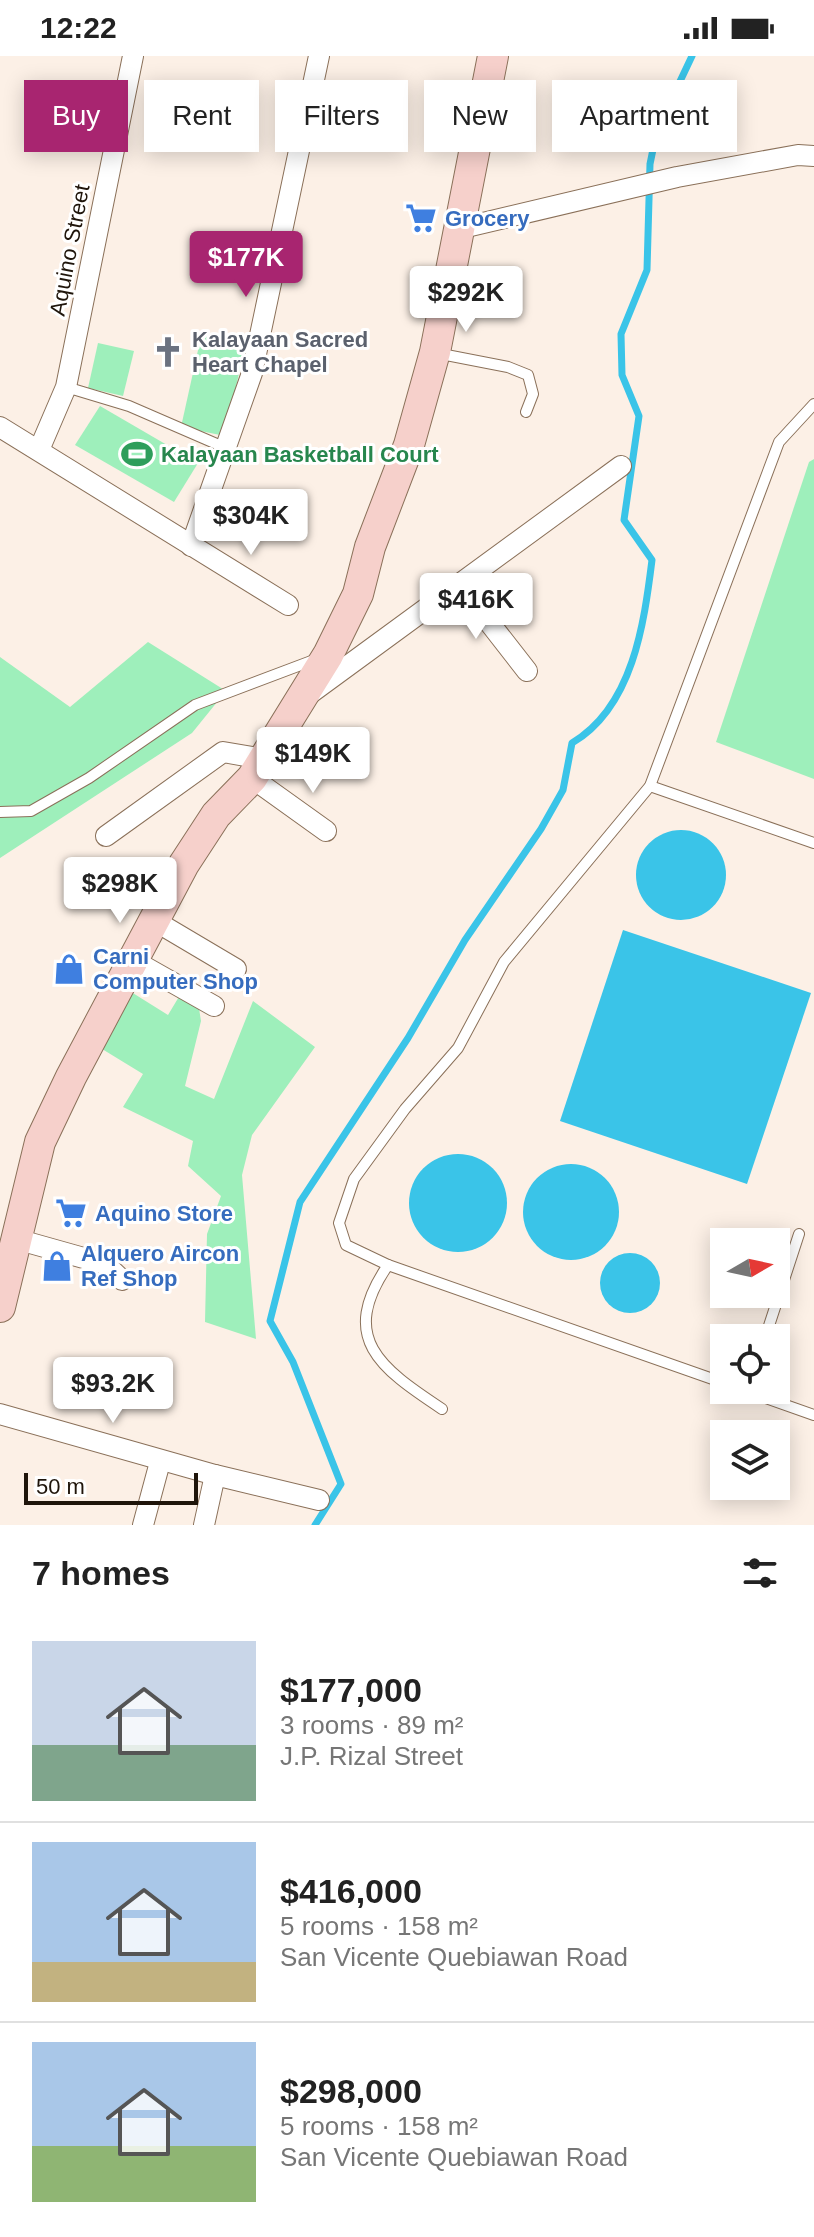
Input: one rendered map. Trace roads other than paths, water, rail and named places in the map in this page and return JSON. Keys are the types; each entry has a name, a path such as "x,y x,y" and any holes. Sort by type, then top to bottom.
{"street":[{"name":"Aquino Street","path":"39,450 66,387 133,56"},
{"path":"191,546 252,373 319,56"},
{"path":"0,1307 40,1142 131,959 155,921 184,864 216,815 257,769 302,700 358,594 370,547 409,445 435,352 462,228 493,56"},
{"path":"462,228 677,177 798,155 814,156"},
{"path":"0,427 288,605"},
{"path":"302,700 621,466"},
{"path":"460,585 527,671"},
{"path":"106,836 223,752 257,769 326,831"},
{"path":"155,921 236,969"},
{"path":"131,959 214,1006"},
{"path":"16,1239 105,1264 122,1280"},
{"path":"0,1414 160,1462 319,1500"},
{"path":"143,1525 160,1462"},
{"path":"204,1525 215,1475"}],"lane":[{"path":"435,352 508,367 528,375 533,394 526,412"},
{"path":"66,387 129,406 226,448"},
{"path":"710,1378 388,1265 346,1245 341,1236 342,1210 354,1179 405,1109 458,1048 504,962 650,786 779,442 814,404"},
{"path":"0,812 31,811 62,794 195,705 328,655"},
{"path":"650,786 814,843"},
{"path":"770,1324 799,1234"},
{"path":"388,1265 369,1294 365,1319 369,1344 409,1387 442,1409"},
{"path":"783,1404 814,1415"}],"water":[{"path":"681,830 698,834 713,843 722,858 726,875 722,892 713,907 698,916 681,920 664,916 649,907 640,892 636,875 640,858 649,843 664,834"},
{"path":"623,930 811,993 747,1184 560,1121"},
{"path":"458,1154 477,1157 493,1168 504,1184 507,1203 504,1222 493,1238 477,1249 458,1252 439,1249 423,1238 412,1222 409,1203 412,1184 423,1168 439,1157"},
{"path":"571,1164 589,1168 605,1178 615,1194 619,1212 615,1230 605,1246 589,1256 571,1260 553,1256 537,1246 527,1230 523,1212 527,1194 537,1178 553,1168"},
{"path":"630,1253 642,1255 651,1262 658,1271 658,1295 651,1304 642,1311 630,1313 618,1311 609,1304 602,1295 600,1283 602,1271 609,1262 618,1255"}],"waterway":[{"path":"315,1525 341,1484 293,1362 270,1321 300,1202 408,1038 465,940 541,829 563,790 572,743 593,727 609,708 632,662 645,611 652,560 624,520 639,416 622,375 621,334 647,270 650,164 657,130 692,56"}],"place":[{"name":"Grocery","path":"421,218"},
{"name":"Kalayaan Sacred Heart Chapel","path":"168,352"},
{"name":"Kalayaan Basketball Court","path":"137,454"},
{"name":"Carni Computer Shop","path":"69,969"},
{"name":"Aquino Store","path":"71,1213"},
{"name":"Alquero Aircon Ref Shop","path":"57,1266"}]}
